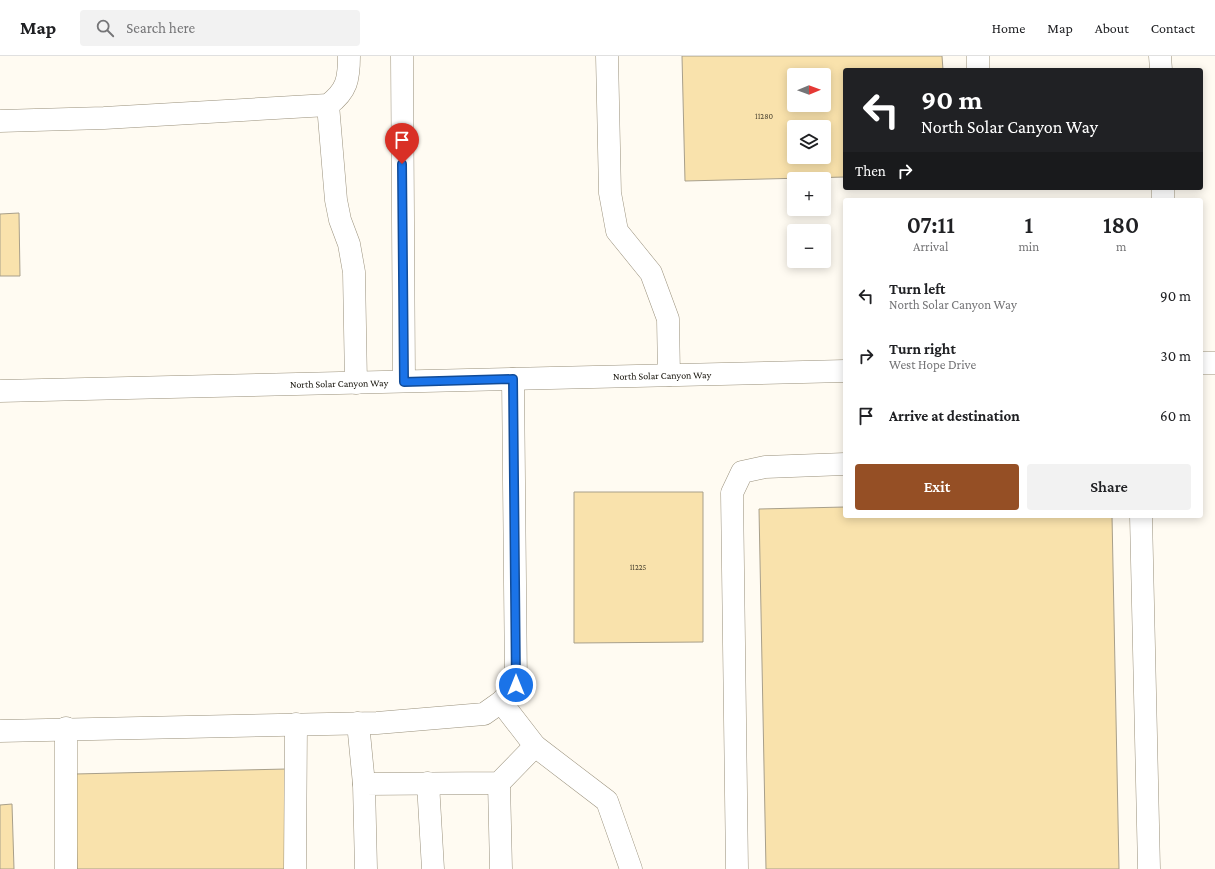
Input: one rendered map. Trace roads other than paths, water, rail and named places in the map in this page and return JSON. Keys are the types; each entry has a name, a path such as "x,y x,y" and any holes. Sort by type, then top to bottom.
{"street":[{"path":"0,121 104,118 328,105 338,98 345,88 349,72 349,56"},
{"path":"402,56 404,382"},
{"path":"607,56 610,193 617,231 650,273 668,319 669,375"},
{"path":"978,56 978,68"},
{"path":"1160,56 1161,68"},
{"path":"328,105 336,200 354,272 356,383"},
{"path":"1203,363 1215,363"},
{"name":"North Solar Canyon Way","path":"0,391 843,371"},
{"path":"0,731 66,728 358,723 484,714 501,702 516,685 513,379"},
{"path":"737,869 732,493 742,472 765,467 843,464"},
{"path":"1141,518 1149,869"},
{"path":"501,702 535,746 607,801 631,869"},
{"path":"358,723 364,784 366,869"},
{"path":"295,869 296,724"},
{"path":"66,728 66,869"},
{"path":"501,869 499,783 535,746"},
{"path":"428,783 433,869"},
{"path":"364,784 499,783"}]}
